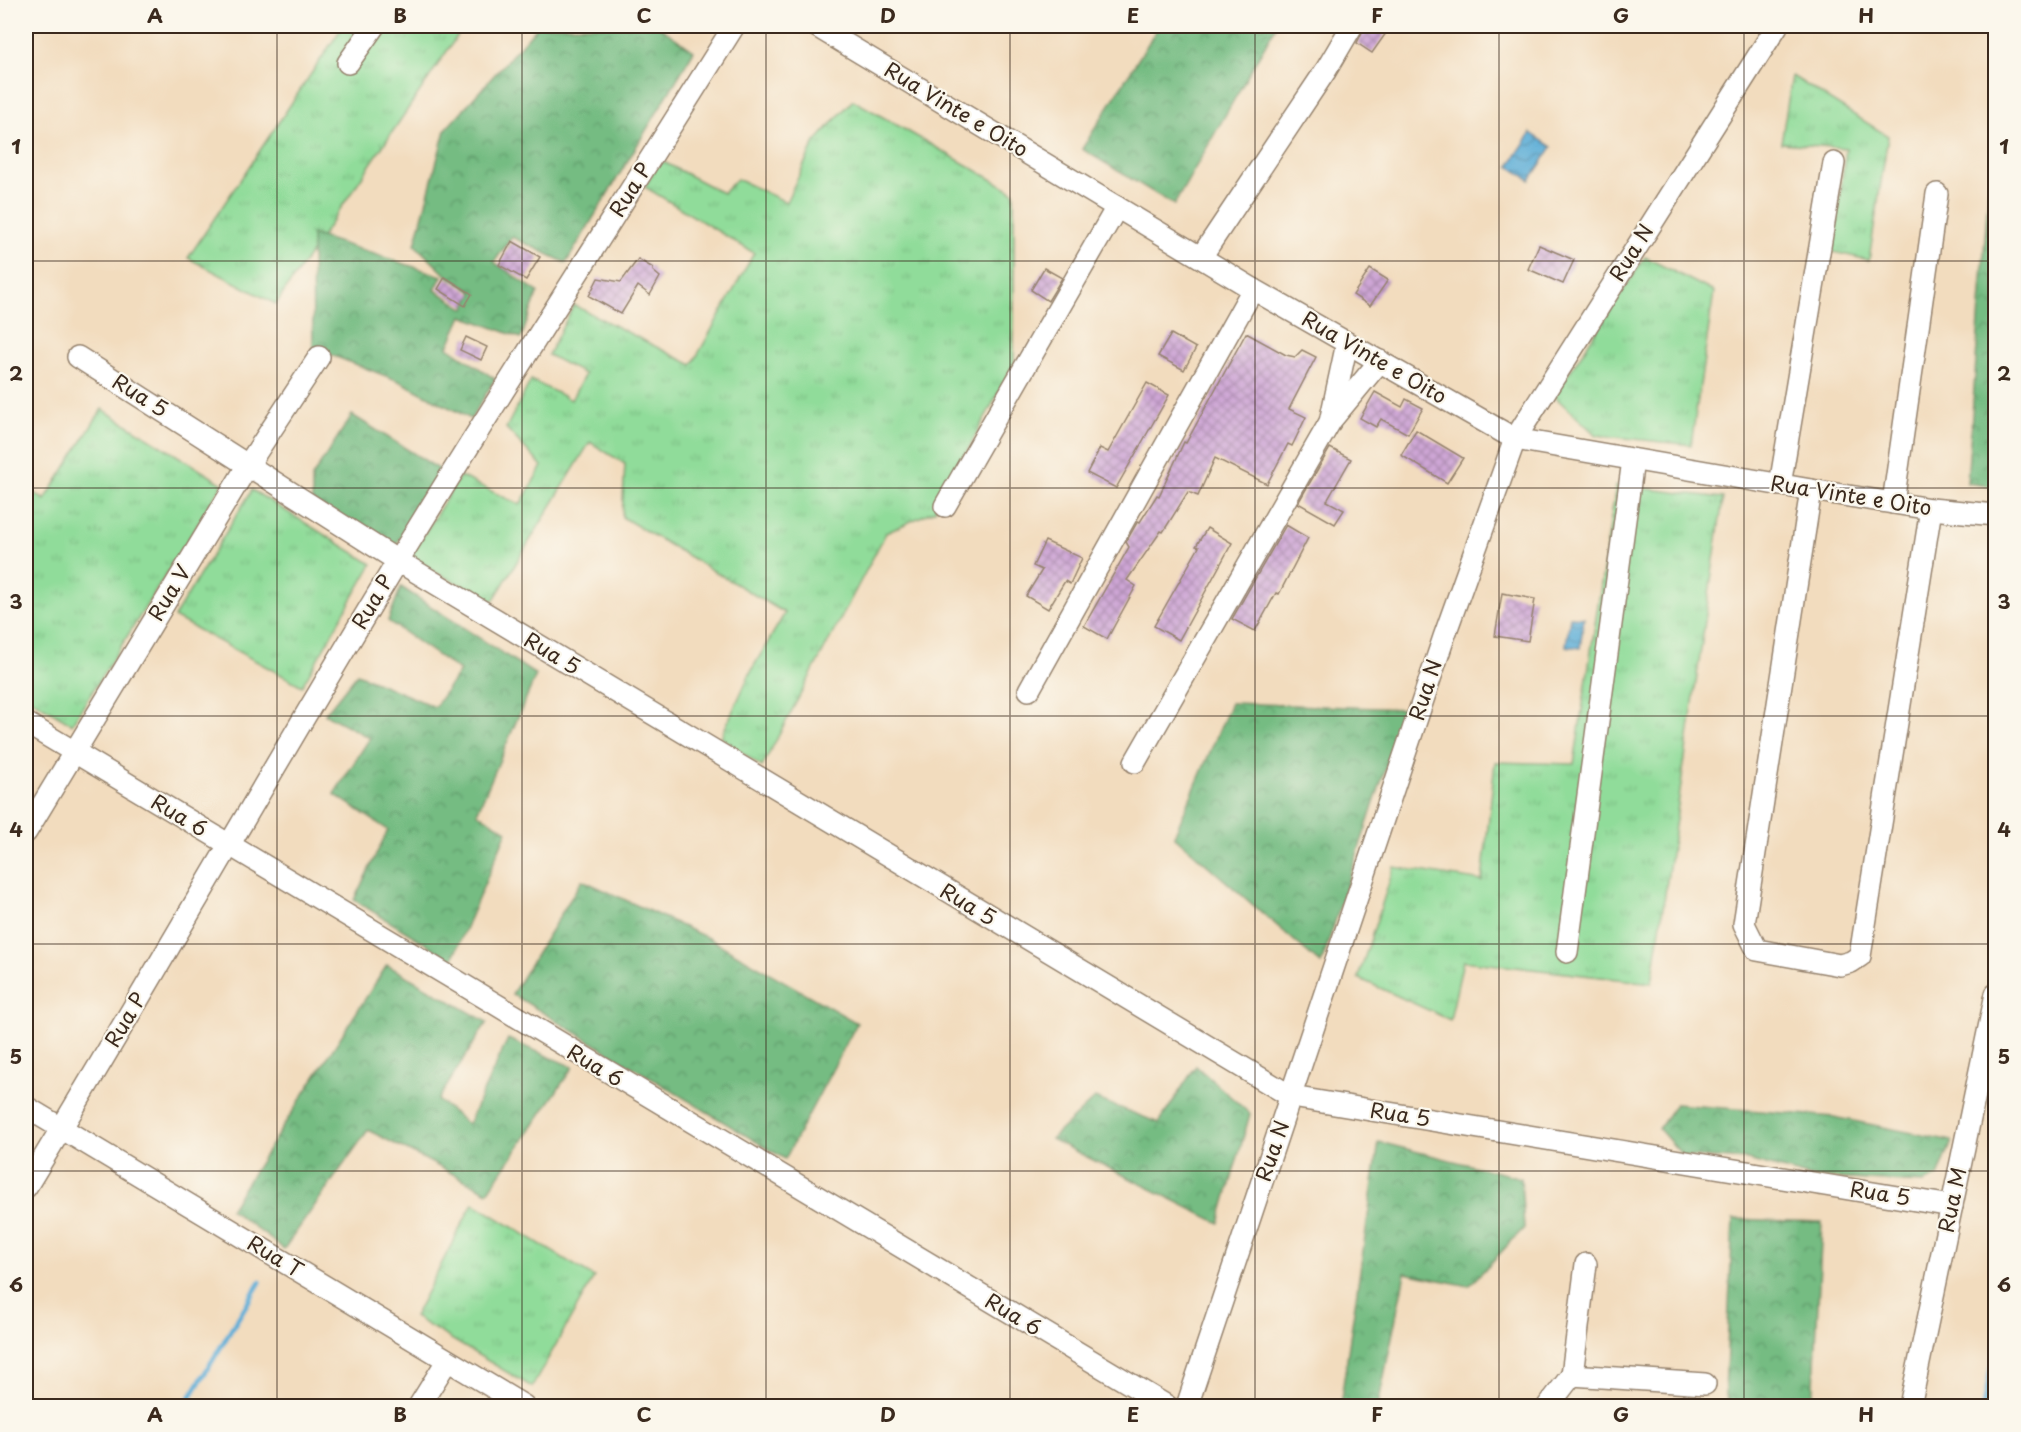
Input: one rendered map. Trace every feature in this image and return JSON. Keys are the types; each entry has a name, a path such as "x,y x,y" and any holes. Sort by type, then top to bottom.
{"street":[{"path":"348,63 374,26"},
{"name":"Rua P","path":"26,1186 190,915 228,846 398,561 735,26"},
{"name":"Rua Vinte e Oito","path":"816,26 1253,289 1515,439 1893,503 1995,515"},
{"path":"1201,257 1326,70 1352,26"},
{"name":"Rua N","path":"1187,1407 1444,637 1515,439 1777,26"},
{"path":"1780,485 1833,163"},
{"path":"1893,503 1937,194"},
{"path":"945,506 1117,207"},
{"path":"1029,690 1253,289"},
{"path":"1330,422 1347,343"},
{"name":"Rua 5","path":"78,357 398,561 1292,1097 1952,1206"},
{"name":"Rua V","path":"26,832 248,465 319,357"},
{"path":"1135,762 1330,422 1380,360"},
{"path":"1567,952 1634,460"},
{"path":"1811,490 1744,924 1757,950 1775,955 1840,965 1860,956 1931,509"},
{"name":"Rua 6","path":"26,723 1167,1407"},
{"name":"Rua M","path":"1910,1407 1995,994"},
{"name":"Rua T","path":"26,1107 524,1407"},
{"path":"1548,1407 1572,1375 1586,1264"},
{"path":"419,1407 447,1361"},
{"path":"1572,1375 1705,1384"}],"green space":[{"path":"343,26 464,26 276,304 188,258"},
{"path":"538,26 658,26 694,51 566,263 512,237 494,262 538,292 521,338 462,316 448,347 495,379 471,419 399,381 313,348 312,234 442,276 435,290 465,309 473,292 446,275 415,245 445,130"},
{"path":"1159,26 1276,26 1174,205 1082,149"},
{"path":"1792,76 1888,136 1869,260 1833,252 1846,148 1781,143"},
{"path":"853,100 1014,192 1014,364 935,510 886,533 762,767 721,737 751,671 785,613 622,517 625,464 590,442 493,601 409,559 460,476 520,505 542,466 506,428 531,380 571,400 585,374 548,355 574,305 692,365 754,253 645,187 660,160 723,193 737,179 786,202 815,142"},
{"path":"1989,184 1995,184 1995,487 1967,483"},
{"path":"1645,257 1714,292 1691,445 1596,435 1554,396"},
{"path":"102,409 223,484 72,724 26,696 26,488 45,500"},
{"path":"352,415 442,471 391,553 312,500 312,477"},
{"path":"1616,485 1723,498 1652,983 1463,961 1450,1020 1358,978 1394,867 1482,881 1495,762 1574,764"},
{"path":"252,490 372,564 302,686 174,617"},
{"path":"401,587 536,675 477,813 507,831 452,960 354,900 388,830 334,794 370,738 325,714 357,674 435,707 460,671 388,621"},
{"path":"1231,703 1405,709 1321,964 1174,836"},
{"path":"582,880 710,939 857,1023 785,1159 512,994"},
{"path":"387,965 487,1022 438,1100 468,1124 508,1039 573,1067 488,1192 368,1130 284,1249 230,1209"},
{"path":"1196,1066 1250,1114 1219,1223 1051,1139 1095,1098 1159,1123"},
{"path":"1675,1104 1834,1117 1952,1141 1938,1177 1924,1183 1811,1177 1748,1160 1683,1156 1659,1129"},
{"path":"1379,1142 1521,1178 1524,1228 1469,1286 1405,1273 1378,1406 1340,1406"},
{"path":"473,1203 594,1277 532,1387 414,1317"},
{"path":"1733,1219 1822,1222 1813,1406 1731,1406 1725,1393"}],"water":[{"path":"1531,133 1552,147 1530,180 1509,166"},
{"path":"1570,617 1584,618 1580,648 1566,646"}],"building":[{"path":"1365,26 1391,26 1372,53 1357,43"},
{"path":"512,241 540,257 526,280 499,265"},
{"path":"1539,245 1574,260 1563,284 1528,269"},
{"path":"638,259 653,268 653,271 660,277 650,295 638,286 621,314 589,296 598,278 621,282"},
{"path":"1044,268 1062,278 1048,301 1031,290"},
{"path":"1370,269 1388,280 1370,306 1353,295"},
{"path":"445,277 472,294 465,306 438,289"},
{"path":"1246,333 1286,355 1295,357 1302,350 1316,357 1289,409 1306,417 1292,446 1288,444 1267,484 1215,458 1198,496 1188,492 1163,532 1161,531 1127,580 1136,586 1107,639 1084,626 1129,547 1126,542 1138,521 1140,522 1157,495 1159,496 1184,442 1186,443"},
{"path":"1171,334 1196,348 1184,370 1158,356"},
{"path":"466,337 487,347 481,360 460,350"},
{"path":"1147,383 1169,395 1116,488 1087,473 1100,448 1108,452"},
{"path":"1375,392 1402,407 1406,399 1423,408 1408,434 1381,419 1376,427 1360,418"},
{"path":"1416,430 1463,458 1447,483 1401,455"},
{"path":"1330,448 1351,459 1327,501 1344,510 1335,524 1298,503"},
{"path":"1286,525 1308,538 1279,594 1276,593 1255,631 1232,619"},
{"path":"1207,528 1232,543 1179,640 1154,626 1199,547 1196,546"},
{"path":"1045,541 1082,558 1070,584 1065,581 1048,609 1026,596 1042,570 1033,566"},
{"path":"1502,593 1535,599 1528,641 1495,636"}],"waterway":[{"path":"185,1406 260,1282"},
{"path":"1984,1406 1996,1343"}]}
